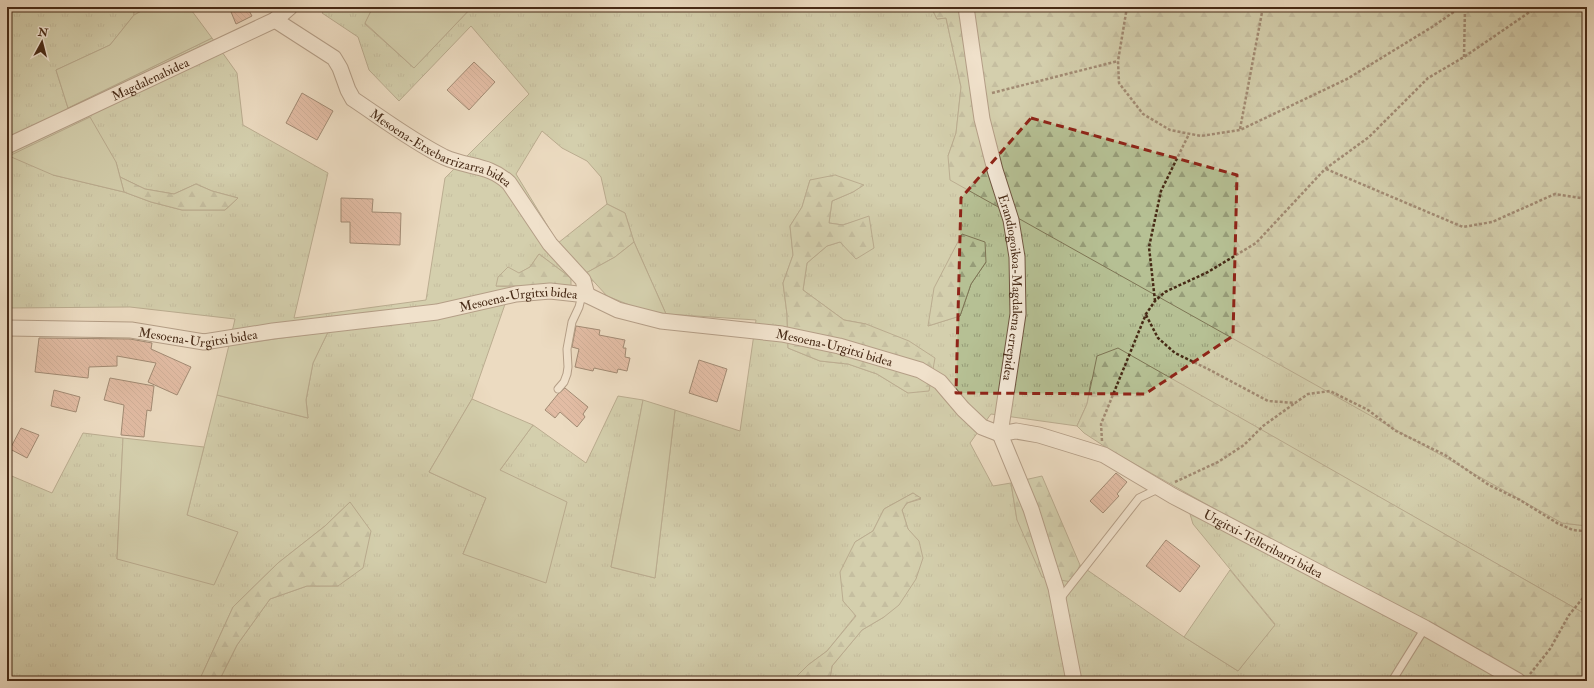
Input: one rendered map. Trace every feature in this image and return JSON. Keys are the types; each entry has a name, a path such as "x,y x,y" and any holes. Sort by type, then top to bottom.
{"street":[{"name":"Magdalenabidea","path":"7,146 275,20 290,7"},
{"name":"Erandiogoikoa-Magdalena errepidea","path":"966,7 982,119 995,170 1011,220 1017,257 1018,314 1000,434"},
{"name":"Mesoena-Etxebarrizarra bidea","path":"275,20 334,58 340,68 353,99 423,145 446,157 462,164 490,170 502,176 509,183 550,244 583,280 585,295"},
{"name":"Mesoena-Urgitxi bidea","path":"7,328 131,330 204,342 273,331 437,312 516,294 550,291 585,295 635,316 661,321 782,334 839,346 920,370 940,382 963,409 982,427 1000,434"},
{"name":"Urgitxi-Telleribarri bidea","path":"1000,434 1016,431 1039,435 1104,455 1160,488 1523,678"},
{"path":"1000,434 1031,509 1056,588 1074,681"}],"lane":[{"path":"558,390 564,382 567,374 567,349 572,322 585,295"},
{"path":"1059,603 1063,595 1139,498 1160,488"},
{"path":"1392,681 1425,628"}],"path":[{"path":"1127,7 1118,61 1119,82 1143,114 1170,130 1201,136 1240,130 1347,79 1432,27 1461,7"},
{"path":"1240,130 1263,7"},
{"path":"1464,57 1465,7"},
{"path":"1104,455 1101,424 1146,314 1155,301 1165,292 1208,272 1256,243 1325,169 1369,137 1428,78 1464,57 1537,7"},
{"path":"978,97 1118,61"},
{"path":"1155,301 1149,247 1161,191 1189,134"},
{"path":"1325,169 1464,227 1492,222 1555,194 1587,199"},
{"path":"1146,314 1158,338 1175,353 1268,401 1295,403"},
{"path":"1160,488 1218,462 1244,445 1263,426 1308,394 1330,391 1368,410 1396,431 1445,455 1489,485 1520,500 1557,523 1573,530 1583,531 1587,536"},
{"path":"1583,531 1587,523"},
{"path":"1523,678 1550,649 1569,615 1587,593"}],"highlighted area":[{"path":"1031,118 1237,175 1233,336 1145,394 956,393 961,198"}],"green space":[{"path":"7,7 134,7 134,15 110,45 56,70 68,108 212,38 237,73 243,125 328,173 294,318 426,300 445,178 529,94 471,26 399,101 369,70 358,37 322,13 327,7 373,7 365,24 414,68 472,7 931,7 937,19 946,18 961,87 956,134 948,156 1562,523 1587,526 1587,615 1118,349 1091,381 1087,404 1077,426 991,414 970,443 993,486 1011,483 1017,520 1072,582 1080,565 1184,637 1238,671 1275,624 1193,524 1183,491 1510,675 1510,681 833,681 830,679 832,666 862,630 884,617 918,541 908,529 902,510 907,503 921,499 913,493 884,509 873,531 855,542 843,601 856,615 827,651 808,665 792,681 219,681 237,645 270,599 307,586 338,586 350,502 325,526 278,563 233,607 199,681 7,681 7,474 52,493 83,433 123,438 117,559 187,515 217,395 308,418 306,400 313,363 328,332 229,345 235,319 130,307 7,308","holes":["542,131 562,148 587,161 601,177 607,204 625,213 634,242 666,314 756,320 740,431 675,410 655,578 611,567 643,400 618,396 586,463 533,425 500,470 463,554 486,498 429,472 472,399 511,287 496,286 530,267 539,254 571,278 594,281 558,243 516,174","116,162 120,177 145,189 174,194 196,184 212,191 238,198 225,210 182,210 151,202 124,192 53,175","810,180 863,185 853,192 832,201 829,223 843,225 869,217 840,242 827,246 807,263 803,290 844,320 866,324 908,393 877,374 848,364 820,361 788,348 787,314 783,283 793,255 790,226 802,207","986,262 971,284 960,316 928,326"]},
{"path":"134,7 149,7 134,15"},
{"path":"149,7 189,7 212,38 68,108 56,70 110,45 134,15"},
{"path":"373,7 472,7 414,68 365,23"},
{"path":"931,7 1587,7 1587,526 1562,523 950,180 948,156 956,133 961,87 946,18 937,19"},
{"path":"90,117 116,162 124,192 53,175 9,156"},
{"path":"835,175 864,185 853,192 832,201 829,223 843,225 869,216 874,248 856,259 840,242 827,246 807,263 803,290 844,320 866,324 909,341 935,358 929,391 908,393 877,374 848,364 820,361 788,348 787,314 783,283 793,255 790,226 802,207 810,180"},
{"path":"120,177 145,189 174,194 196,184 212,191 238,198 225,210 182,210 151,202 124,192"},
{"path":"607,204 625,213 634,242 615,257 586,273 558,243"},
{"path":"962,234 985,242 986,262 971,284 960,316 928,326 934,288"},
{"path":"634,242 666,314 642,310 607,296 586,273 615,257"},
{"path":"539,254 571,278 571,286 496,286 498,277 508,267 519,273 530,267"},
{"path":"328,332 313,363 306,400 308,418 217,395 229,345"},
{"path":"1118,348 1587,615 1587,681 1510,681 1510,675 1110,450 1084,433 1077,426 1087,404 1097,356"},
{"path":"472,399 533,425 500,470 567,502 546,583 463,554 486,498 429,472"},
{"path":"643,400 675,410 655,578 611,567"},
{"path":"123,438 204,447 187,515 238,532 214,585 117,559"},
{"path":"1042,476 1080,565 1072,582 1042,577 1017,520 1011,483"},
{"path":"913,493 921,498 907,503 902,510 908,529 919,541 923,558 916,579 899,605 884,617 862,630 832,666 830,679 833,681 792,681 808,665 827,651 856,616 843,601 840,572 855,542 873,531 884,509"},
{"path":"350,502 371,531 363,568 338,586 307,586 270,599 237,645 219,681 199,681 233,607 278,563 325,526"},
{"path":"1230,570 1275,625 1238,671 1184,637"}],"building":[{"path":"229,7 247,7 252,16 236,24"},
{"path":"474,62 495,82 469,110 447,90"},
{"path":"302,93 333,111 317,140 286,123"},
{"path":"341,198 373,199 372,212 401,213 400,245 350,243 350,222 341,222"},
{"path":"576,326 600,330 599,335 625,340 623,348 626,348 625,357 630,358 627,371 618,369 617,373 594,368 593,371 575,367 579,349 572,347"},
{"path":"39,338 130,339 152,343 151,349 191,367 177,395 148,382 156,363 117,356 117,366 89,367 88,378 35,372"},
{"path":"699,360 727,369 717,402 689,393"},
{"path":"110,378 154,386 151,411 147,410 144,437 121,435 124,405 104,400"},
{"path":"565,388 588,407 583,414 585,417 577,427 560,412 555,418 545,410"},
{"path":"54,390 80,397 76,412 51,406"},
{"path":"21,428 39,435 27,458 10,449"},
{"path":"1116,473 1127,482 1117,494 1119,496 1103,513 1090,501"},
{"path":"1166,540 1200,566 1180,592 1146,566"}]}
